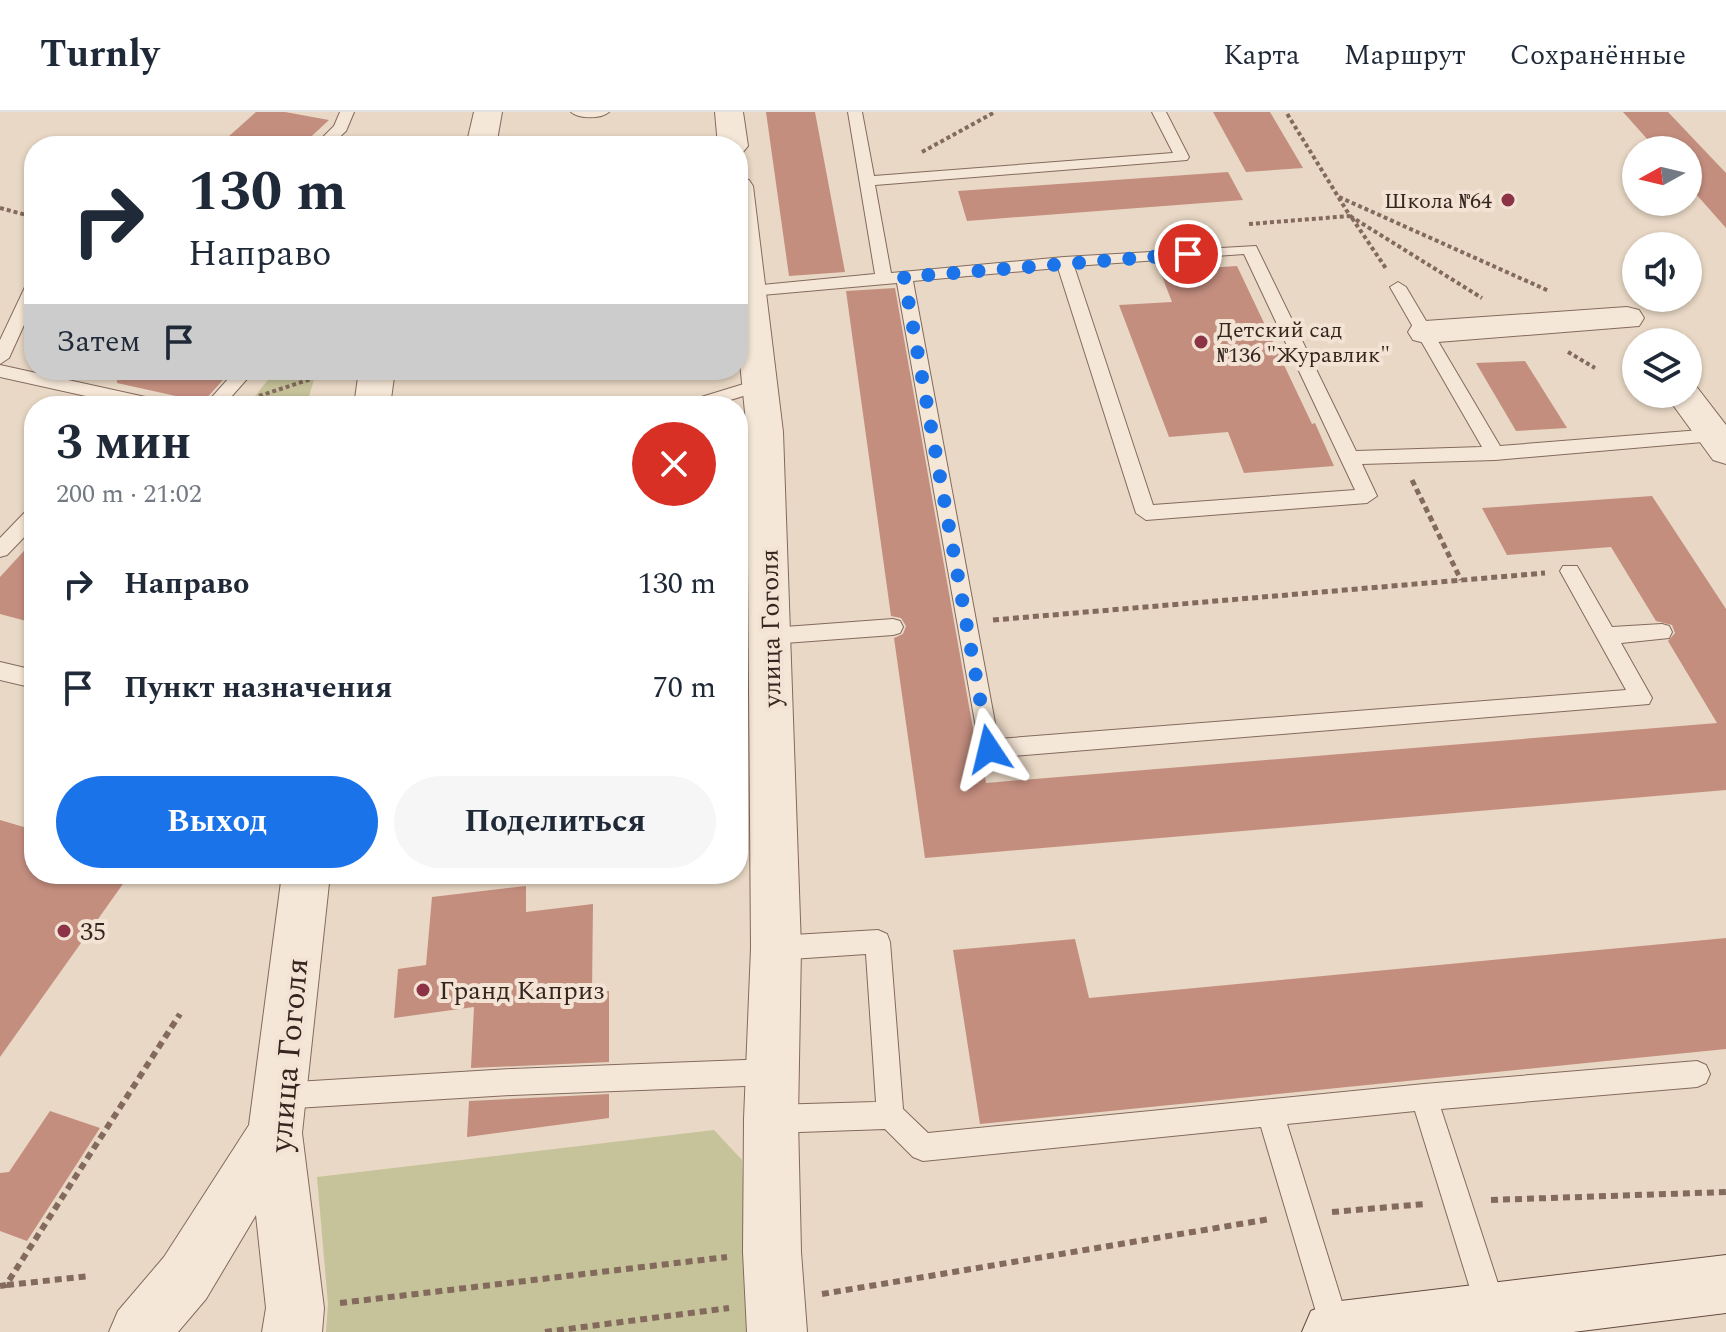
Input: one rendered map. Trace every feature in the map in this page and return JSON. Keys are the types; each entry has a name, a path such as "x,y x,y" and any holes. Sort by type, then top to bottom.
{"street":[{"path":"483,136 488,112"},
{"path":"729,112 732,136"},
{"name":"улица Гоголя","path":"748,267 765,432 771,636 776,948 771,1096 775,1295"},
{"path":"1425,332 1526,325 1630,323"},
{"path":"1695,408 1722,440"},
{"name":"улица Гоголя","path":"294,1320 277,1115 305,884"},
{"path":"139,1332 185,1278 277,1115"},
{"path":"1334,1332 1726,1284"}],"lane":[{"path":"332,136 341,128 347,112"},
{"path":"578,112 602,112"},
{"path":"855,112 884,279"},
{"path":"868,181 1182,157 1159,112"},
{"path":"751,291 1064,262 1250,249 1367,496 1146,513 1064,262"},
{"path":"904,277 962,622 989,749 1641,698 1570,571"},
{"path":"1398,287 1495,453"},
{"path":"0,358 24,306"},
{"path":"0,371 24,373"},
{"path":"67,380 124,396"},
{"path":"222,396 237,380"},
{"path":"724,396 760,385"},
{"path":"1350,458 1722,440"},
{"path":"0,550 24,525"},
{"path":"771,636 893,627"},
{"path":"1606,636 1662,632"},
{"path":"0,671 24,677"},
{"path":"776,948 878,942 890,1115"},
{"path":"277,1115 512,1082 771,1096 890,1115 923,1147 1424,1097 1697,1074"},
{"path":"1424,1097 1492,1311"},
{"path":"1270,1114 1303,1214 1334,1332"}],"path":[{"path":"868,181 995,112"},
{"path":"1286,112 1338,197 1549,291"},
{"path":"0,208 24,214"},
{"path":"1398,287 1350,216 1595,368"},
{"path":"258,396 308,380"},
{"path":"1399,454 1461,580"},
{"path":"962,622 1570,571"},
{"path":"3,1286 180,1014"},
{"path":"545,1332 1303,1214 1457,1201 1726,1192"},
{"path":"3,1286 90,1276"},
{"path":"294,1320 775,1295"}],"shaded area":[{"path":"268,380 314,380 309,396 255,396"},
{"path":"714,1130 742,1160 749,1332 326,1332 328,1304 317,1177"}],"building":[{"path":"256,112 285,112 329,120 312,136 229,136"},
{"path":"766,112 815,112 845,272 789,276"},
{"path":"1213,112 1270,112 1303,168 1246,172"},
{"path":"1623,112 1668,112 1691,136 1644,136"},
{"path":"1702,148 1726,173 1726,228 1702,201"},
{"path":"1228,172 1243,200 967,221 958,191"},
{"path":"1237,266 1334,466 1244,473 1228,432 1169,437 1119,305 1172,302 1160,271"},
{"path":"895,288 978,757 982,759 986,783 1717,723 1668,641 1675,633 1672,625 1656,621 1611,547 1507,555 1482,508 1652,496 1726,609 1726,790 925,858 894,638 903,634 906,626 901,618 891,616 846,291"},
{"path":"1525,361 1567,428 1516,431 1476,363"},
{"path":"117,380 223,380 208,396 176,396 117,383"},
{"path":"24,551 24,620 0,614 0,577"},
{"path":"0,820 24,827 24,884 123,884 0,1057"},
{"path":"526,886 526,912 593,904 592,993 609,991 609,1062 471,1068 474,1007 394,1018 398,969 426,965 432,897"},
{"path":"1726,938 1726,1049 980,1124 953,950 1075,939 1089,998"},
{"path":"609,1094 609,1118 467,1137 469,1101"},
{"path":"50,1111 100,1128 27,1241 0,1231 0,1173 9,1172"}],"place":[{"name":"Школа №64","path":"1508,200"},
{"name":"Детский сад №136 \"Журавлик\"","path":"1201,342"},
{"name":"35","path":"64,931"},
{"name":"Гранд Каприз","path":"423,990"}],"route":[{"path":"989,749 904,277 1188,254"}]}
